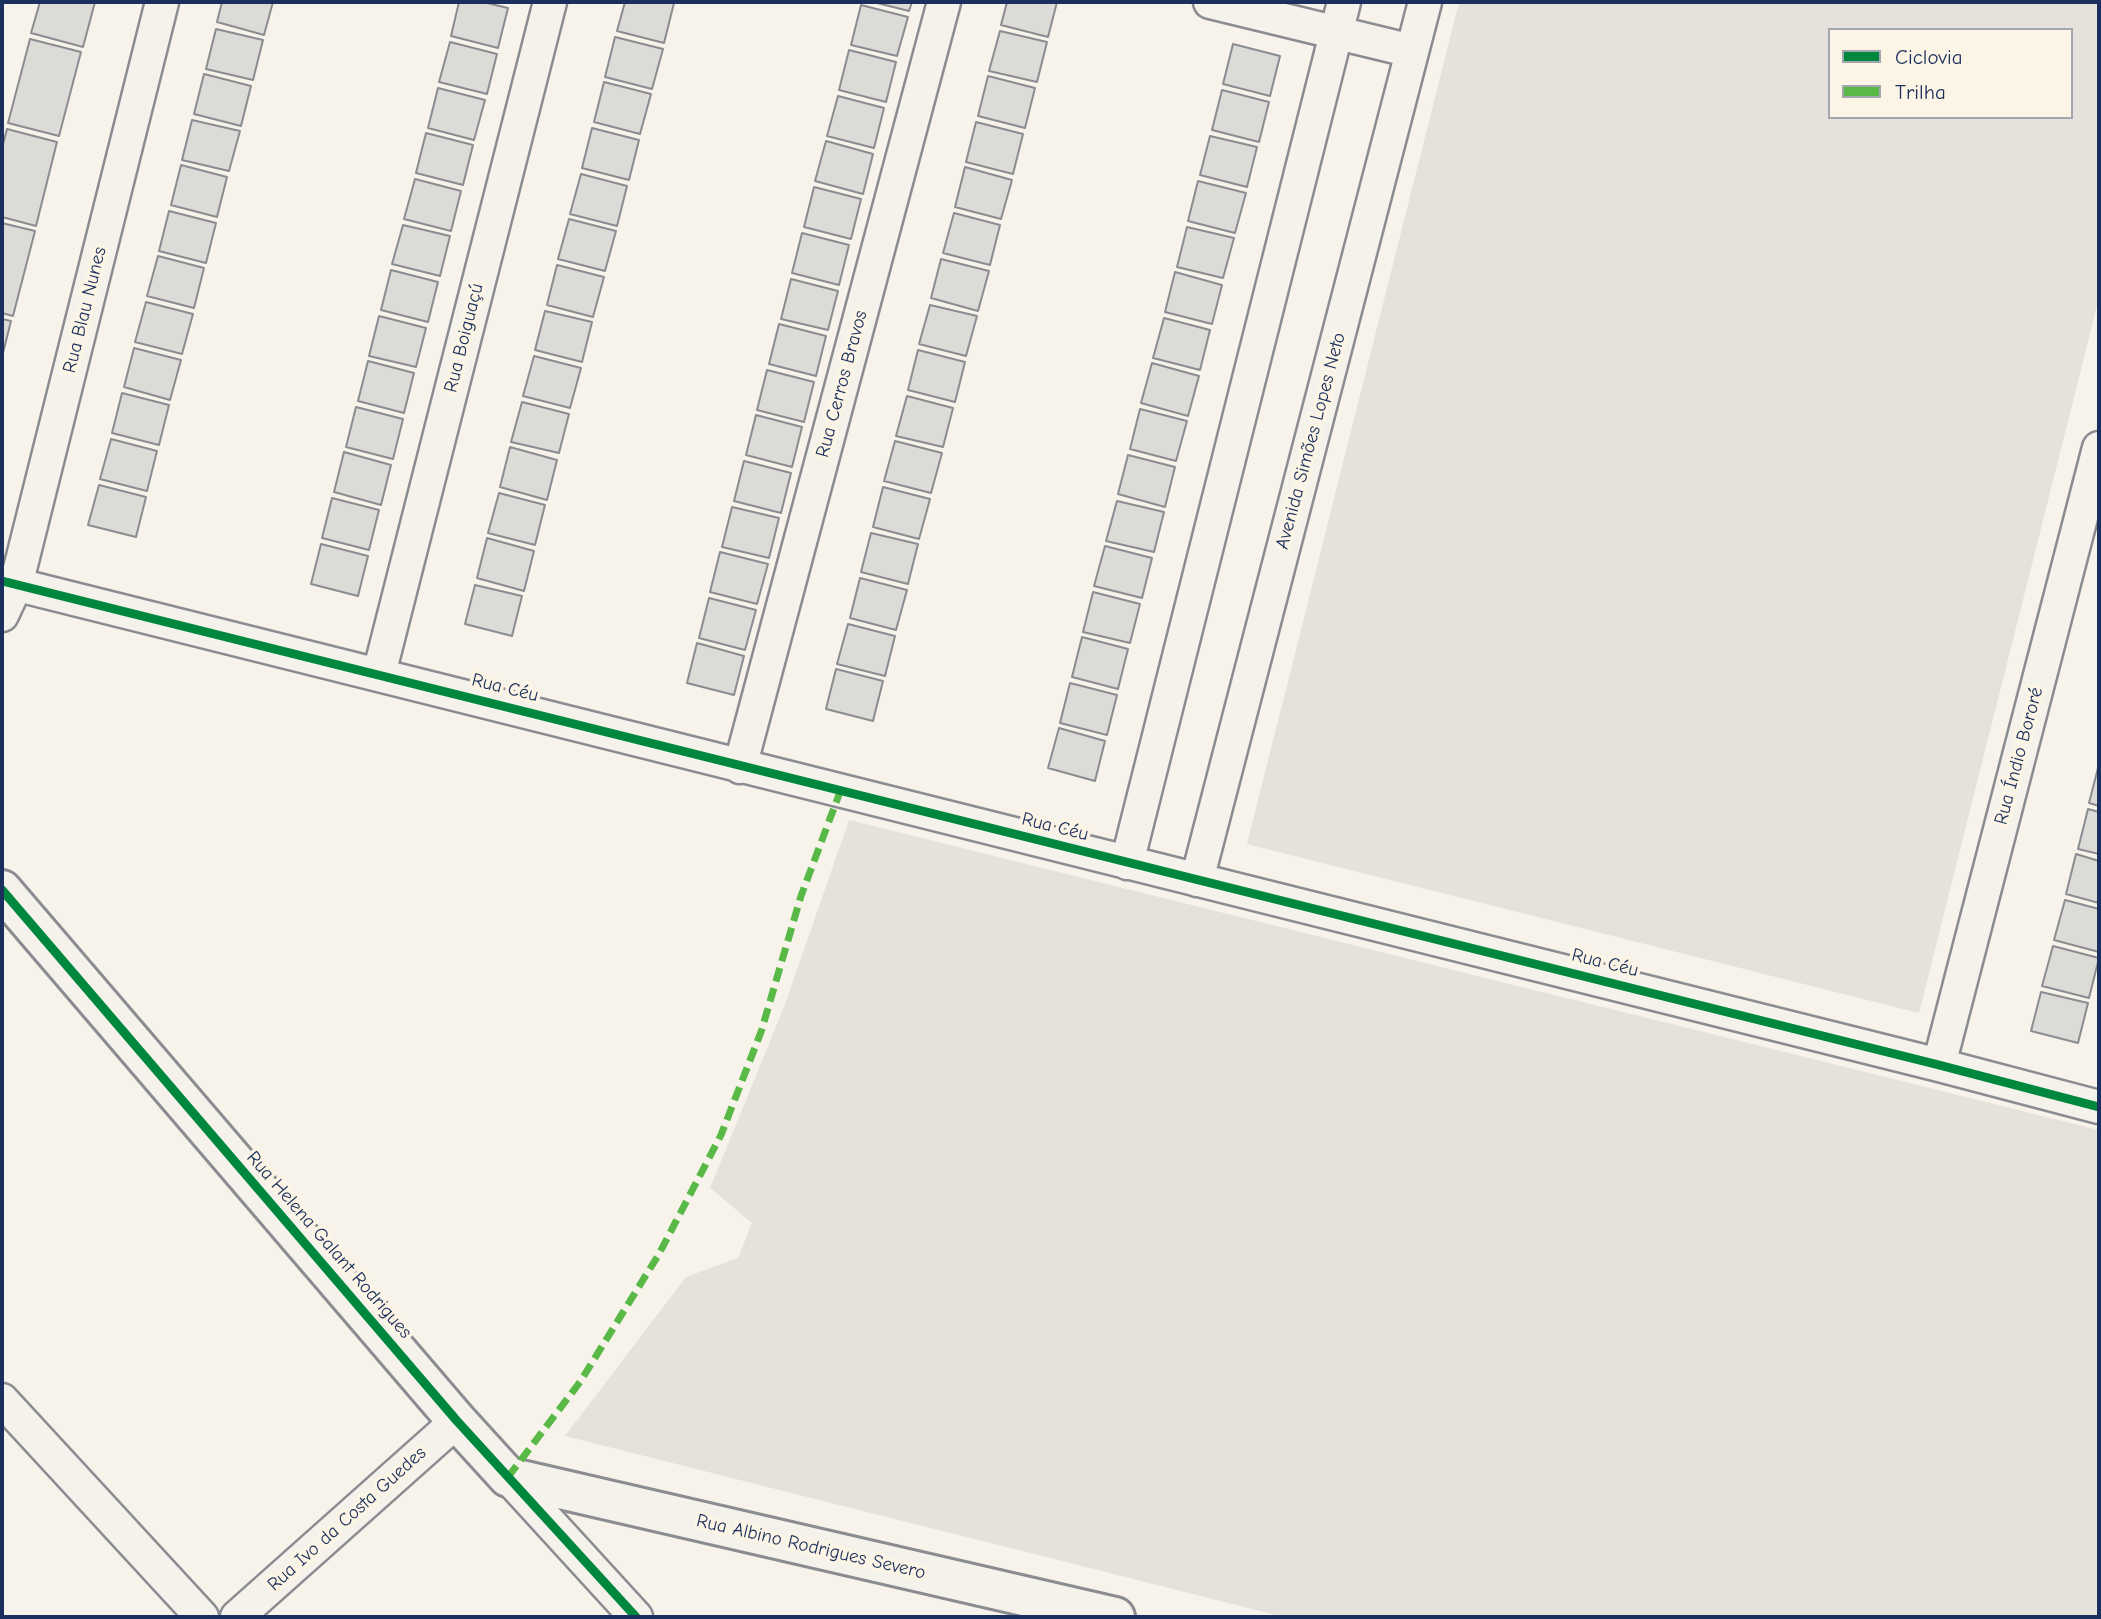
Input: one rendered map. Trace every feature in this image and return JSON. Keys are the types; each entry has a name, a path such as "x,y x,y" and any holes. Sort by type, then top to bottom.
{"street":[{"name":"Rua Blau Nunes","path":"2,615 162,2"},
{"name":"Rua Boiguaçú","path":"379,674 550,2"},
{"name":"Rua Cerros Bravos","path":"740,767 944,2"},
{"path":"1210,2 1412,51"},
{"path":"1127,863 1344,2"},
{"name":"Avenida Simões Lopes Neto","path":"1197,880 1425,2"},
{"name":"Rua Índio Bororé","path":"1940,1065 2099,448"},
{"name":"Rua Céu","path":"9,583 2099,1107"},
{"name":"Rua Helena Galant Rodrigues","path":"2,890 457,1421 636,1617"},
{"path":"2,1400 202,1617"},
{"name":"Rua Ivo da Costa Guedes","path":"237,1617 457,1421"},
{"name":"Rua Albino Rodrigues Severo","path":"508,1477 1115,1617"}],"shaded area":[{"path":"1459,2 2099,2 2099,298 1919,1013 1247,844"},
{"path":"849,820 2099,1130 2099,1617 1284,1617 565,1436 686,1277 738,1258 752,1223 710,1188 784,1007"}],"building":[{"path":"40,2 95,2 83,47 31,33"},
{"path":"222,2 273,2 264,35 217,22"},
{"path":"459,2 483,2 508,8 498,48 451,36"},
{"path":"625,2 674,3 664,43 617,31"},
{"path":"873,2 912,2 909,11"},
{"path":"1007,2 1057,2 1048,37 1001,25"},
{"path":"861,5 908,17 897,56 851,45"},
{"path":"216,29 263,40 253,80 206,69"},
{"path":"1000,31 1047,42 1037,82 989,71"},
{"path":"615,37 663,49 652,89 605,77"},
{"path":"30,39 81,52 59,136 8,123"},
{"path":"450,42 497,54 487,94 439,82"},
{"path":"1233,44 1280,56 1270,96 1223,84"},
{"path":"849,50 896,62 886,102 839,90"},
{"path":"204,74 251,86 241,126 194,114"},
{"path":"988,76 1035,88 1025,128 978,116"},
{"path":"604,82 651,94 640,134 594,122"},
{"path":"438,88 485,100 474,140 428,128"},
{"path":"1222,90 1269,102 1259,142 1212,130"},
{"path":"838,96 884,108 874,148 827,136"},
{"path":"192,120 240,131 229,171 182,160"},
{"path":"976,122 1023,134 1013,174 966,162"},
{"path":"592,128 639,140 629,180 582,168"},
{"path":"7,129 57,142 36,226 2,217 2,148"},
{"path":"426,133 473,145 463,185 416,173"},
{"path":"1210,136 1257,147 1247,187 1200,175"},
{"path":"826,141 873,154 863,194 815,181"},
{"path":"181,165 227,177 217,217 171,205"},
{"path":"965,167 1012,180 1001,219 955,207"},
{"path":"581,174 627,186 617,226 570,214"},
{"path":"415,179 461,191 451,231 404,219"},
{"path":"1198,181 1246,193 1235,233 1188,221"},
{"path":"814,187 861,199 851,239 804,227"},
{"path":"169,211 216,223 206,263 159,251"},
{"path":"954,213 1000,225 990,265 943,253"},
{"path":"569,219 616,231 605,271 558,259"},
{"path":"2,223 35,231 13,316 2,313"},
{"path":"403,225 450,236 440,276 392,264"},
{"path":"1187,227 1234,238 1223,278 1177,267"},
{"path":"802,233 849,245 839,285 792,273"},
{"path":"158,256 204,268 194,308 147,296"},
{"path":"941,259 989,271 978,311 931,298"},
{"path":"557,265 604,277 593,317 547,305"},
{"path":"391,270 438,282 428,322 381,310"},
{"path":"1175,272 1222,285 1212,324 1165,312"},
{"path":"791,279 838,291 828,330 781,319"},
{"path":"146,302 193,314 182,354 135,342"},
{"path":"930,305 977,316 966,356 919,344"},
{"path":"545,311 592,322 582,362 535,350"},
{"path":"379,316 426,328 416,367 369,356"},
{"path":"1164,318 1210,330 1200,370 1153,358"},
{"path":"2,319 11,321 2,357"},
{"path":"779,324 826,336 816,376 769,364"},
{"path":"134,348 181,360 170,400 124,387"},
{"path":"918,350 965,362 955,402 908,390"},
{"path":"534,356 581,368 570,408 523,396"},
{"path":"368,361 414,373 404,413 358,401"},
{"path":"1152,363 1199,376 1188,416 1141,403"},
{"path":"767,370 814,382 804,422 757,410"},
{"path":"122,393 169,405 159,445 112,433"},
{"path":"907,396 953,408 943,447 896,436"},
{"path":"522,402 569,414 559,453 511,442"},
{"path":"356,407 403,419 393,459 346,447"},
{"path":"1140,409 1187,421 1176,461 1130,449"},
{"path":"756,415 802,427 792,467 746,455"},
{"path":"111,439 157,451 147,491 100,479"},
{"path":"895,441 942,453 931,493 884,481"},
{"path":"510,447 557,460 547,500 500,487"},
{"path":"344,452 391,465 381,505 334,492"},
{"path":"1128,455 1175,467 1165,507 1118,494"},
{"path":"744,461 791,473 781,513 734,501"},
{"path":"99,485 146,497 136,537 88,525"},
{"path":"883,487 930,499 919,539 873,527"},
{"path":"499,493 545,505 535,545 488,533"},
{"path":"332,498 379,510 369,550 322,538"},
{"path":"1117,501 1164,512 1154,552 1106,541"},
{"path":"732,507 779,518 769,558 722,547"},
{"path":"871,533 918,544 908,584 861,572"},
{"path":"487,538 534,551 524,591 477,578"},
{"path":"321,544 368,556 358,596 311,584"},
{"path":"1105,546 1152,558 1142,598 1094,586"},
{"path":"720,552 768,564 757,604 710,592"},
{"path":"860,578 907,590 896,630 850,618"},
{"path":"475,585 522,596 512,636 465,624"},
{"path":"1093,592 1140,604 1130,643 1083,632"},
{"path":"709,598 756,610 745,650 699,638"},
{"path":"848,624 895,636 885,676 837,664"},
{"path":"1082,637 1128,649 1118,689 1072,677"},
{"path":"697,643 744,656 734,695 687,683"},
{"path":"836,669 883,681 873,721 826,709"},
{"path":"1070,683 1117,695 1107,735 1060,723"},
{"path":"1059,728 1105,741 1095,781 1048,768"},
{"path":"2099,764 2099,806 2089,803"},
{"path":"2088,809 2099,812 2099,854 2078,849"},
{"path":"2076,854 2099,861 2099,903 2066,894"},
{"path":"2065,900 2099,909 2099,952 2054,940"},
{"path":"2053,946 2099,958 2089,998 2042,986"},
{"path":"2041,992 2088,1003 2078,1043 2031,1031"}],"marked path":[{"path":"508,1477 580,1382 659,1254 721,1135 761,1032 801,896 840,792"}],"cycle path":[{"path":"2,581 2099,1107"},
{"path":"2,890 457,1421 636,1617"}]}
